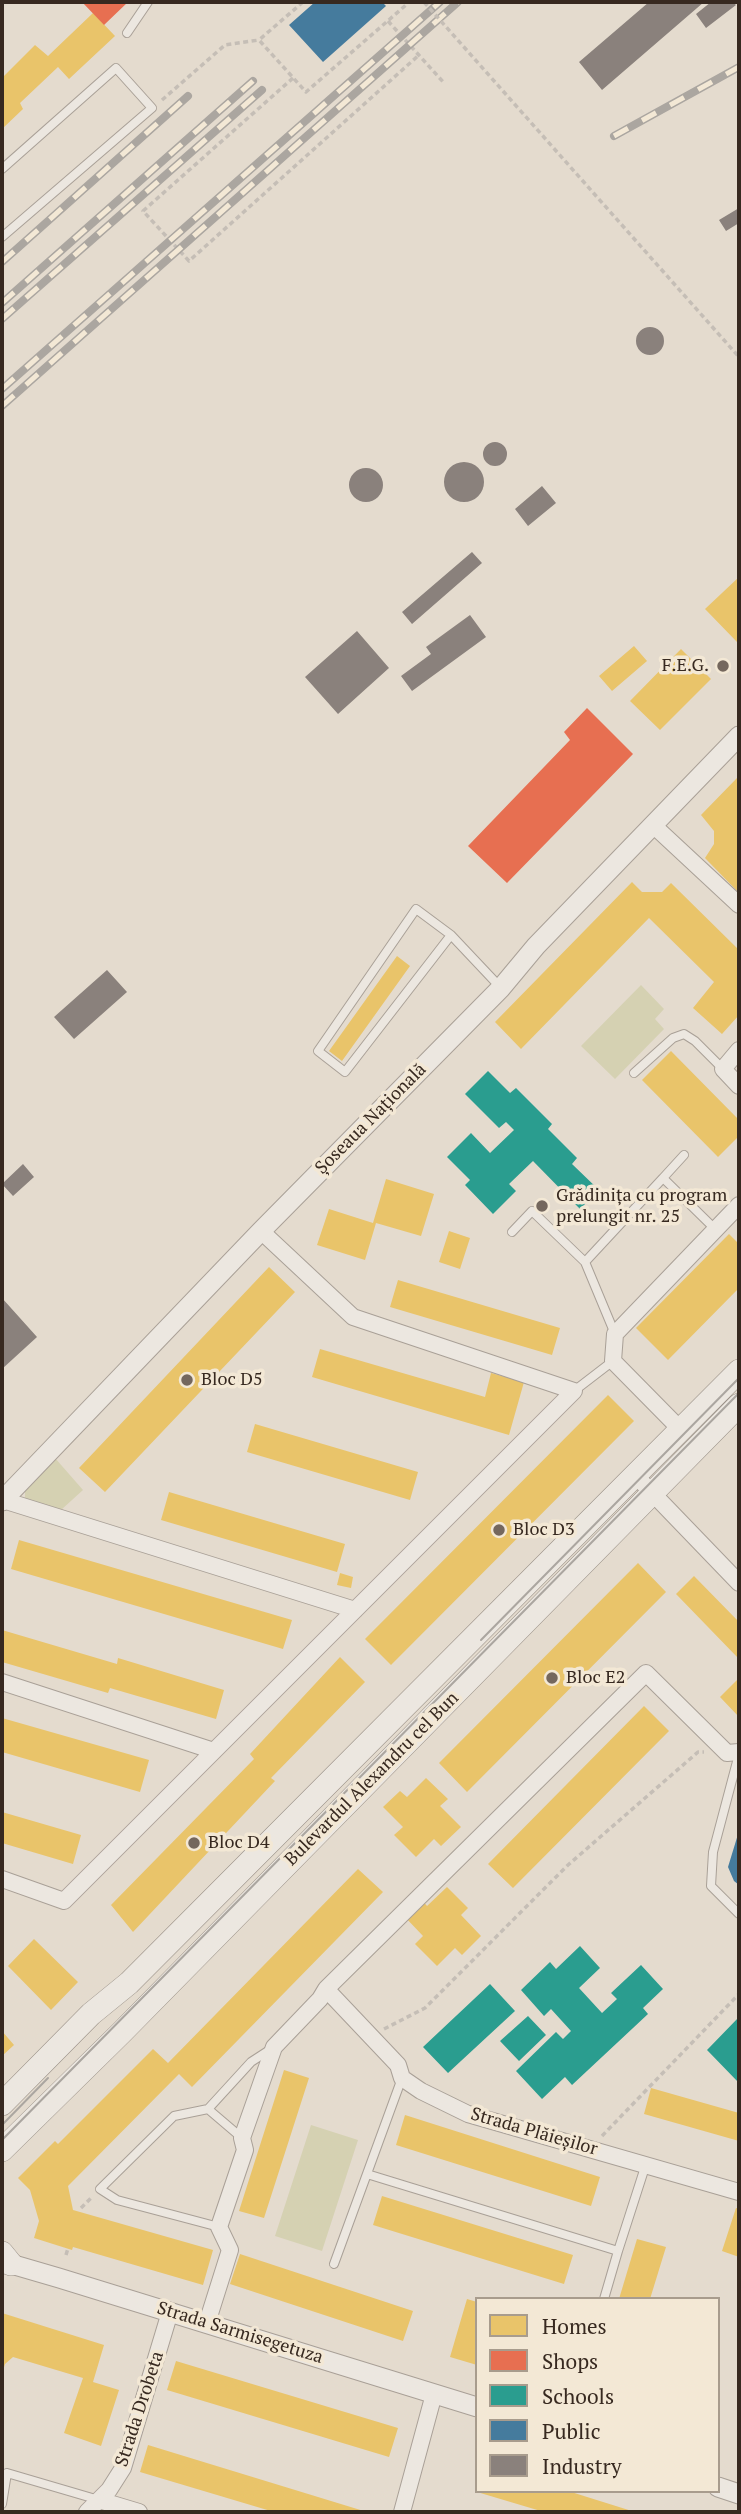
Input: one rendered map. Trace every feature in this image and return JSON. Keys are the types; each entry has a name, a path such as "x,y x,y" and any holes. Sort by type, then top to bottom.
{"main road":[{"name":"Bulevardul Alexandru cel Bun","path":"2,2104 91,2014 129,1983 739,1371"},
{"name":"Bulevardul Alexandru cel Bun","path":"2,2150 122,2032 739,1405"}],"street":[{"name":"Șoseaua Națională","path":"2,1500 261,1231 501,988 537,946 739,736"},
{"path":"653,825 739,905"},
{"path":"739,1050 723,1069 739,1086"},
{"path":"681,1430 613,1361 615,1334 739,1205"},
{"path":"2,1879 64,1901 574,1391 353,1317 261,1231"},
{"path":"635,1475 739,1583"},
{"path":"2,1500 355,1610"},
{"path":"207,2323 230,2250 219,2227 245,2150 242,2138 274,2046 320,1999 326,1989 646,1673 735,1753"},
{"path":"2,1682 214,1751"},
{"name":"Strada Plăieșilor","path":"326,1989 398,2065 402,2078 421,2091 468,2114 739,2192"},
{"name":"Strada Sarmisegetuza","path":"5,2260 475,2406"},
{"name":"Strada Drobeta","path":"87,2512 109,2490 124,2468 170,2312"},
{"path":"402,2512 435,2394"},
{"path":"720,2488 739,2494"},
{"path":"99,2500 139,2512"}],"lane":[{"path":"127,33 148,2"},
{"path":"2,169 116,68 152,108 2,237"},
{"path":"451,935 345,1072 318,1051 416,909 451,935 501,988"},
{"path":"634,1073 673,1038 684,1034 695,1041 723,1069"},
{"path":"585,1262 684,1155"},
{"path":"663,1178 716,1230"},
{"path":"512,1232 533,1211 585,1262 615,1334"},
{"path":"574,1391 613,1361"},
{"path":"735,1753 713,1852 710,1886 739,1914"},
{"path":"219,2227 117,2200 100,2189 174,2116 208,2109 251,2062 274,2046"},
{"path":"334,2264 402,2078"},
{"path":"208,2109 242,2138"},
{"path":"605,2297 646,2164"},
{"path":"367,2174 618,2251"},
{"path":"2,2504 7,2473 99,2500"}],"path":[{"path":"152,108 225,45 259,40 303,2"},
{"path":"424,2 739,357"},
{"path":"259,40 306,92 407,3"},
{"path":"388,21 445,84"},
{"path":"293,78 143,211 189,261 419,55"},
{"path":"372,2036 425,2008 568,1865 698,1752 735,1753"},
{"path":"590,2148 739,1994"},
{"path":"66,2255 68,2248"}],"shaded area":[{"path":"641,985 664,1009 655,1019 664,1029 615,1079 581,1046"},
{"path":"55,1458 83,1490 61,1510 25,1499 25,1484"},
{"path":"311,2125 358,2140 322,2251 275,2236"}],"building: Homes":[{"path":"93,13 115,36 69,79 58,67 20,103 23,109 2,129 2,78 35,45 48,56"},
{"path":"739,577 739,639 737,642 705,609"},
{"path":"634,646 647,661 612,691 599,676"},
{"path":"681,649 711,679 660,730 630,701"},
{"path":"737,778 739,893 705,858 714,844 714,831 701,815"},
{"path":"632,882 642,892 662,892 671,883 739,950 739,1015 722,1034 693,1008 714,982 649,918 521,1049 495,1022"},
{"path":"397,956 410,966 342,1061 329,1051"},
{"path":"671,1051 739,1120 739,1136 718,1157 642,1080"},
{"path":"386,1179 434,1194 421,1236 376,1223 365,1260 317,1245 329,1209 373,1223"},
{"path":"449,1231 470,1238 460,1269 439,1262"},
{"path":"729,1234 739,1244 739,1288 668,1360 636,1328"},
{"name":"Bloc D5","path":"269,1267 295,1292 105,1492 79,1468"},
{"path":"398,1280 560,1328 552,1355 390,1307"},
{"path":"320,1349 485,1397 491,1373 524,1382 509,1435 312,1377"},
{"name":"Bloc D3","path":"608,1395 634,1421 391,1665 365,1639"},
{"path":"255,1424 418,1472 410,1500 247,1452"},
{"path":"169,1492 345,1544 337,1572 161,1520"},
{"path":"19,1540 292,1620 283,1649 11,1569"},
{"name":"Bloc E2","path":"638,1563 666,1592 467,1792 439,1763"},
{"path":"340,1573 353,1577 351,1588 337,1585"},
{"path":"694,1576 739,1622 739,1659 676,1594"},
{"path":"2,1630 117,1664 118,1658 224,1690 216,1719 110,1688 108,1693 2,1662"},
{"name":"Bloc D4","path":"340,1657 365,1682 271,1778 275,1781 133,1932 111,1905 254,1759 250,1754"},
{"path":"739,1678 739,1717 720,1697"},
{"path":"644,1706 669,1731 513,1888 488,1864"},
{"path":"2,1718 149,1760 140,1792 2,1752"},
{"path":"426,1778 448,1799 440,1806 461,1827 441,1846 434,1839 416,1857 394,1835 403,1827 383,1807 400,1791 407,1797"},
{"path":"2,1812 81,1835 73,1864 2,1843"},
{"path":"358,1869 383,1892 192,2087 179,2074 68,2186 73,2210 213,2250 203,2285 34,2238 39,2221 30,2190 18,2178 55,2141 58,2144 153,2049 168,2063"},
{"path":"447,1887 468,1908 461,1915 481,1936 462,1955 455,1948 437,1966 415,1944 423,1936 404,1916 421,1899 427,1906"},
{"path":"34,1939 78,1982 51,2010 8,1966"},
{"path":"2,2031 14,2045 2,2056"},
{"path":"284,2070 309,2078 264,2218 239,2211"},
{"path":"651,2088 739,2113 739,2141 644,2114"},
{"path":"405,2115 600,2177 591,2206 396,2145"},
{"path":"382,2196 573,2255 564,2284 373,2225"},
{"path":"736,2208 739,2209 739,2257 722,2251"},
{"path":"637,2239 666,2247 651,2297 620,2297"},
{"path":"240,2254 413,2311 403,2341 230,2284"},
{"path":"467,2299 475,2301 475,2364 450,2357"},
{"path":"2,2313 104,2345 93,2382 119,2390 101,2446 64,2433 83,2378 13,2357 5,2364 2,2374"},
{"path":"176,2361 398,2428 389,2457 167,2390"},
{"path":"148,2445 367,2512 274,2512 140,2472"},
{"path":"480,2493 574,2493 635,2512 544,2512"}],"building: Shops":[{"path":"82,2 128,2 104,25"},
{"path":"587,708 633,754 507,883 468,846 570,740 564,732"}],"building: Schools":[{"name":"Grădinița cu program prelungit nr. 25","path":"488,1071 510,1093 516,1088 552,1124 548,1129 577,1158 572,1164 599,1190 580,1209 533,1161 509,1184 516,1191 493,1214 465,1185 470,1180 447,1157 471,1133 490,1153 514,1130 506,1122 499,1128 465,1094"},
{"path":"580,1946 600,1968 579,1988 602,2013 617,1999 611,1993 641,1965 663,1989 643,2008 648,2014 572,2085 565,2077 542,2099 516,2071 556,2032 563,2039 571,2031 551,2009 544,2016 521,1990 550,1962 556,1969"},
{"path":"490,1984 515,2011 448,2073 423,2047"},
{"path":"528,2016 546,2035 519,2061 500,2041"},
{"path":"739,2017 739,2083 707,2050"}],"building: Public":[{"path":"315,2 382,2 386,6 323,62 289,25"},
{"path":"739,1831 739,1885 734,1881 728,1867"}],"building: Industry":[{"path":"649,2 704,2 602,90 579,62"},
{"path":"711,2 733,2 736,5 706,28 696,14"},
{"path":"739,208 739,223 726,231 719,220"},
{"path":"650,327 660,331 664,341 660,351 650,355 640,351 636,341 640,331"},
{"path":"495,442 503,446 507,454 503,462 495,466 487,462 483,454 487,446"},
{"path":"464,462 478,468 484,482 478,496 464,502 450,496 444,482 450,468"},
{"path":"366,468 378,473 383,485 378,497 366,502 354,497 349,485 354,473"},
{"path":"542,486 556,503 528,526 515,509"},
{"path":"472,552 482,563 412,624 402,612"},
{"path":"470,615 486,637 412,691 401,676 431,654 426,647"},
{"path":"357,631 389,668 338,714 305,677"},
{"path":"107,970 127,992 74,1039 54,1017"},
{"path":"23,1164 34,1177 13,1196 2,1184"},
{"path":"2,1298 37,1337 2,1369"}],"tram line":[{"path":"481,1640 739,1378"},
{"path":"2,2140 739,1393"},
{"path":"2,2125 48,2078"}],"railway":[{"path":"2,389 440,2"},
{"path":"2,406 458,2"},
{"path":"614,136 739,67"},
{"path":"2,303 253,81"},
{"path":"2,319 262,90"},
{"path":"2,262 188,96"}],"place":[{"name":"F.E.G.","path":"723,666"},
{"name":"Grădinița cu program prelungit nr. 25","path":"542,1206"},
{"name":"Bloc D5","path":"187,1380"},
{"name":"Bloc D3","path":"499,1530"},
{"name":"Bloc E2","path":"552,1678"},
{"name":"Bloc D4","path":"194,1843"}]}
